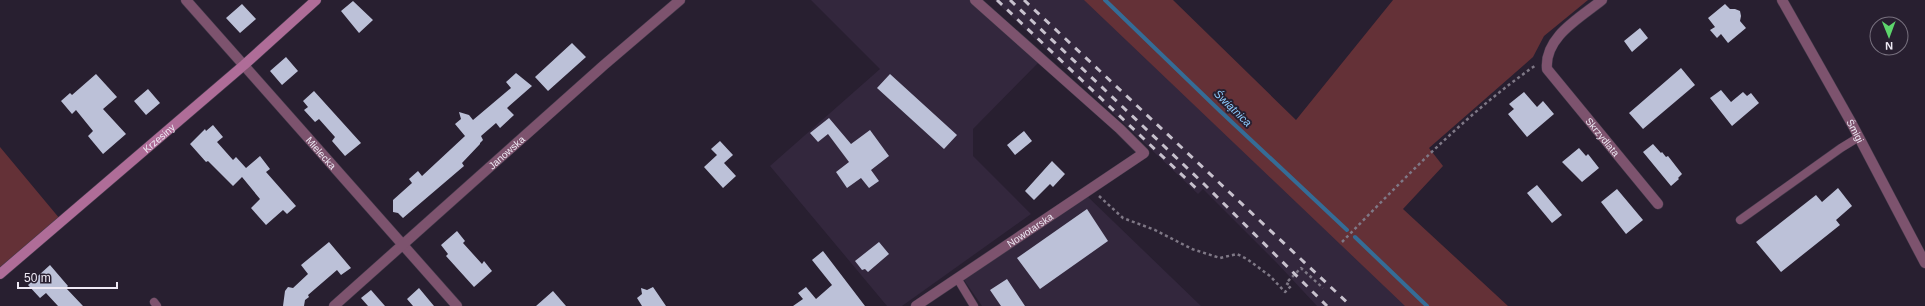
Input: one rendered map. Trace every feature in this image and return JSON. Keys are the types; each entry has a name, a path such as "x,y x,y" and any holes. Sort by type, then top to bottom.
{"street":[{"name":"Mielecka","path":"186,0 457,306"},
{"name":"Krzesiny","path":"0,274 244,65 316,0"},
{"name":"Janowska","path":"334,306 598,70 680,0"},
{"name":"Nowotarska","path":"916,306 1144,153 1120,129 975,0"},
{"path":"1546,58 1555,38 1602,0"},
{"name":"Śmigi","path":"1782,0 1859,137 1925,263"},
{"name":"Skrzydlata","path":"1546,58 1547,69 1658,204"}],"lane":[{"path":"1740,220 1840,148 1859,137"},
{"path":"957,278 974,306"}],"path":[{"path":"1342,242 1456,130 1517,78 1546,58"},
{"path":"1092,189 1123,218 1155,230 1172,240 1220,258 1237,254 1247,259 1270,276 1285,292 1291,286 1286,283 1301,268 1323,288"}],"shaded area":[{"path":"811,0 972,0 1040,61 973,129 973,156 1031,214 902,306 887,306 770,166 880,69"},
{"path":"994,0 1086,0 1410,306 1317,306 1276,262 1203,189 1198,194"},
{"path":"1084,0 1173,0 1296,120 1393,0 1588,0 1544,36 1533,57 1429,148 1443,166 1403,209 1508,306 1405,306"},
{"path":"0,147 60,219 0,270"},
{"path":"1087,196 1201,306 982,306 964,280"}],"building":[{"path":"353,1 373,20 359,33 341,11"},
{"path":"242,4 256,19 240,33 226,18"},
{"path":"1725,4 1730,9 1740,11 1740,21 1746,28 1728,43 1721,34 1717,38 1710,30 1715,27 1708,18"},
{"path":"1640,28 1648,38 1632,52 1624,41"},
{"path":"572,43 586,57 548,91 535,77"},
{"path":"286,57 298,71 282,85 270,71"},
{"path":"1681,68 1695,85 1643,129 1629,113"},
{"path":"516,73 532,86 507,108 514,115 500,128 496,123 481,136 483,140 462,163 464,166 403,218 398,213 393,212 393,200 412,183 409,179 418,171 422,176 465,136 455,124 461,119 459,112 469,115 473,120 511,88 506,82"},
{"path":"96,74 117,97 103,109 126,134 103,154 88,136 93,131 76,110 72,114 61,101 70,93 72,95"},
{"path":"890,74 957,135 944,149 877,88"},
{"path":"148,89 160,103 146,115 134,101"},
{"path":"1721,90 1731,102 1743,92 1747,96 1751,93 1759,103 1732,126 1710,98"},
{"path":"314,91 361,143 345,156 332,141 335,137 319,119 315,122 304,110 308,107 303,101"},
{"path":"1524,92 1537,107 1543,101 1554,114 1527,137 1508,114 1514,109 1509,104"},
{"path":"829,118 851,144 870,130 889,156 871,170 879,181 869,188 861,178 847,188 836,172 849,162 828,134 818,142 810,133"},
{"path":"213,125 223,137 217,142 233,160 236,157 246,168 260,156 270,169 266,172 296,206 287,214 283,210 266,225 251,208 260,199 242,177 233,186 208,161 206,162 190,144 205,129 206,131"},
{"path":"1024,131 1032,141 1015,155 1007,145"},
{"path":"720,141 733,155 724,163 736,176 723,188 704,167 717,155 711,149"},
{"path":"1653,144 1666,157 1668,156 1682,174 1671,186 1643,152"},
{"path":"1579,148 1586,156 1588,154 1599,168 1582,182 1562,162"},
{"path":"1052,161 1065,174 1053,187 1050,184 1034,200 1025,191"},
{"path":"1537,185 1562,215 1552,223 1527,193"},
{"path":"1838,188 1852,206 1836,220 1840,225 1781,272 1756,242 1816,195 1822,202"},
{"path":"1617,189 1643,220 1626,234 1601,202"},
{"path":"1087,209 1108,241 1040,289 1017,258"},
{"path":"457,231 465,241 463,243 482,264 484,261 492,271 474,287 446,256 448,254 441,245"},
{"path":"329,242 351,268 341,275 337,270 308,295 309,297 305,300 304,306 283,306 285,291 288,287 293,288 308,274 301,265"},
{"path":"879,242 889,254 868,272 865,269 862,270 855,261"},
{"path":"823,251 865,306 793,306 803,299 798,293 806,287 816,299 832,285 812,260"},
{"path":"50,265 68,286 66,288 83,306 58,306 46,293 40,298 28,285"},
{"path":"1007,279 1025,306 1001,306 990,290"},
{"path":"653,287 666,306 642,306 637,298 642,294 641,288 647,290"},
{"path":"419,288 434,306 413,306 407,299"},
{"path":"371,290 385,306 368,306 361,298"},
{"path":"553,291 566,306 536,306"}],"waterway":[{"name":"Świątnica","path":"1105,0 1220,111 1347,230"},
{"name":"Świątnica","path":"1355,237 1427,306"}],"railway":[{"path":"997,0 1199,191"},
{"path":"1010,0 1204,184 1327,306"},
{"path":"1024,0 1351,306"}]}
